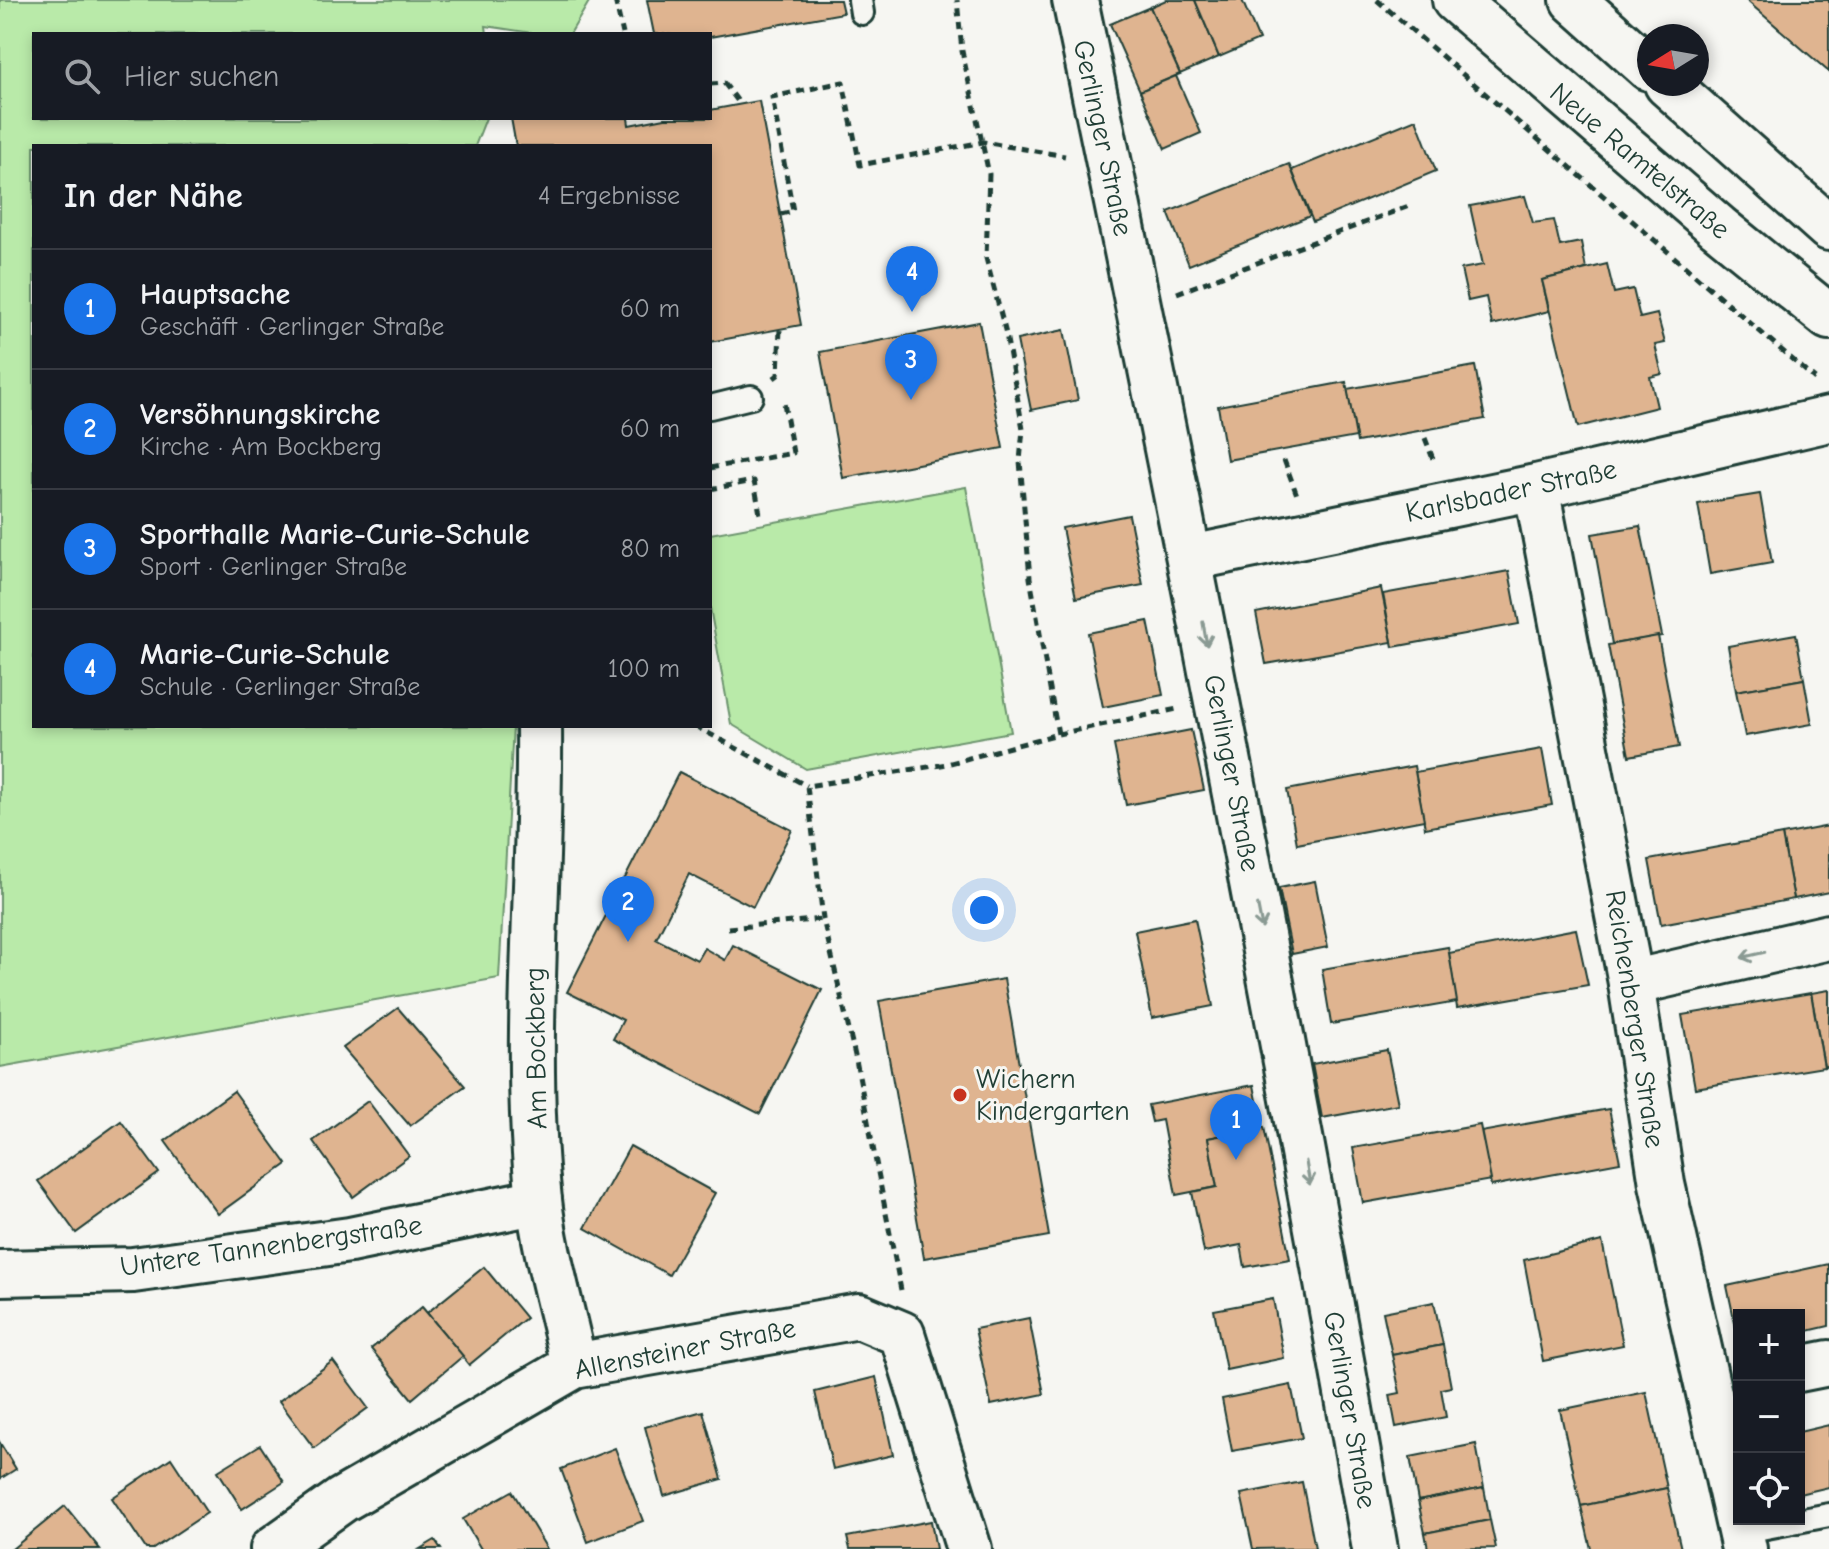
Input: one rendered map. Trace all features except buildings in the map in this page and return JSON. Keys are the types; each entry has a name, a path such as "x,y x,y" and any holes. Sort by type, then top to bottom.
{"street":[{"name":"Gerlinger Straße","path":"1075,0 1191,558 1286,1048 1375,1549"},
{"name":"Neue Ramtelstraße","path":"1455,0 1694,207 1829,317"},
{"path":"1573,0 1637,57"},
{"path":"1680,96 1829,228"},
{"name":"Karlsbader Straße","path":"1191,558 1536,487 1824,400"},
{"name":"Reichenberger Straße","path":"1536,487 1631,983 1662,1184 1724,1385 1742,1540"},
{"name":"Am Bockberg","path":"539,728 540,816 532,1018 539,1201 574,1366"},
{"path":"1631,983 1829,937"},
{"name":"Untere Tannenbergstraße","path":"0,1273 133,1270 350,1240 539,1201"},
{"name":"Allensteiner Straße","path":"273,1549 342,1500 574,1366 859,1316 902,1334"},
{"path":"902,1334 969,1549"},
{"path":"1805,1368 1829,1363"}],"lane":[{"path":"712,407 751,397"},
{"path":"1742,1540 1829,1515"}],"path":[{"path":"615,0 623,32"},
{"path":"957,0 962,51 989,174 986,258 1006,334 1023,429 1020,461 1030,578 1058,734"},
{"path":"1377,0 1824,400"},
{"path":"781,214 793,211 772,97 843,82 860,165 983,142 1109,164"},
{"path":"712,84 724,83 740,104"},
{"path":"1138,308 1409,206"},
{"path":"712,468 793,453 778,375 780,329"},
{"path":"751,397 778,375"},
{"path":"712,489 754,481 760,514"},
{"path":"699,728 807,786 947,764 1058,734 1217,701"},
{"path":"807,786 823,919 901,1281 902,1334"},
{"path":"728,928 823,919"}],"green space":[{"path":"0,0 590,0 571,32 526,32 486,26 487,32 32,32 32,120 485,120 476,144 32,144 32,728 513,728 499,978 0,1067"},
{"path":"966,487 1011,732 806,769 731,724 712,619 712,534"}],"place":[{"name":"Marie-Curie-Schule","path":"912,312"},
{"name":"Sporthalle Marie-Curie-Schule","path":"911,400"},
{"name":"Versöhnungskirche","path":"628,942"},
{"name":"Wichern Kindergarten","path":"960,1095"},
{"name":"Hauptsache","path":"1236,1160"}]}
